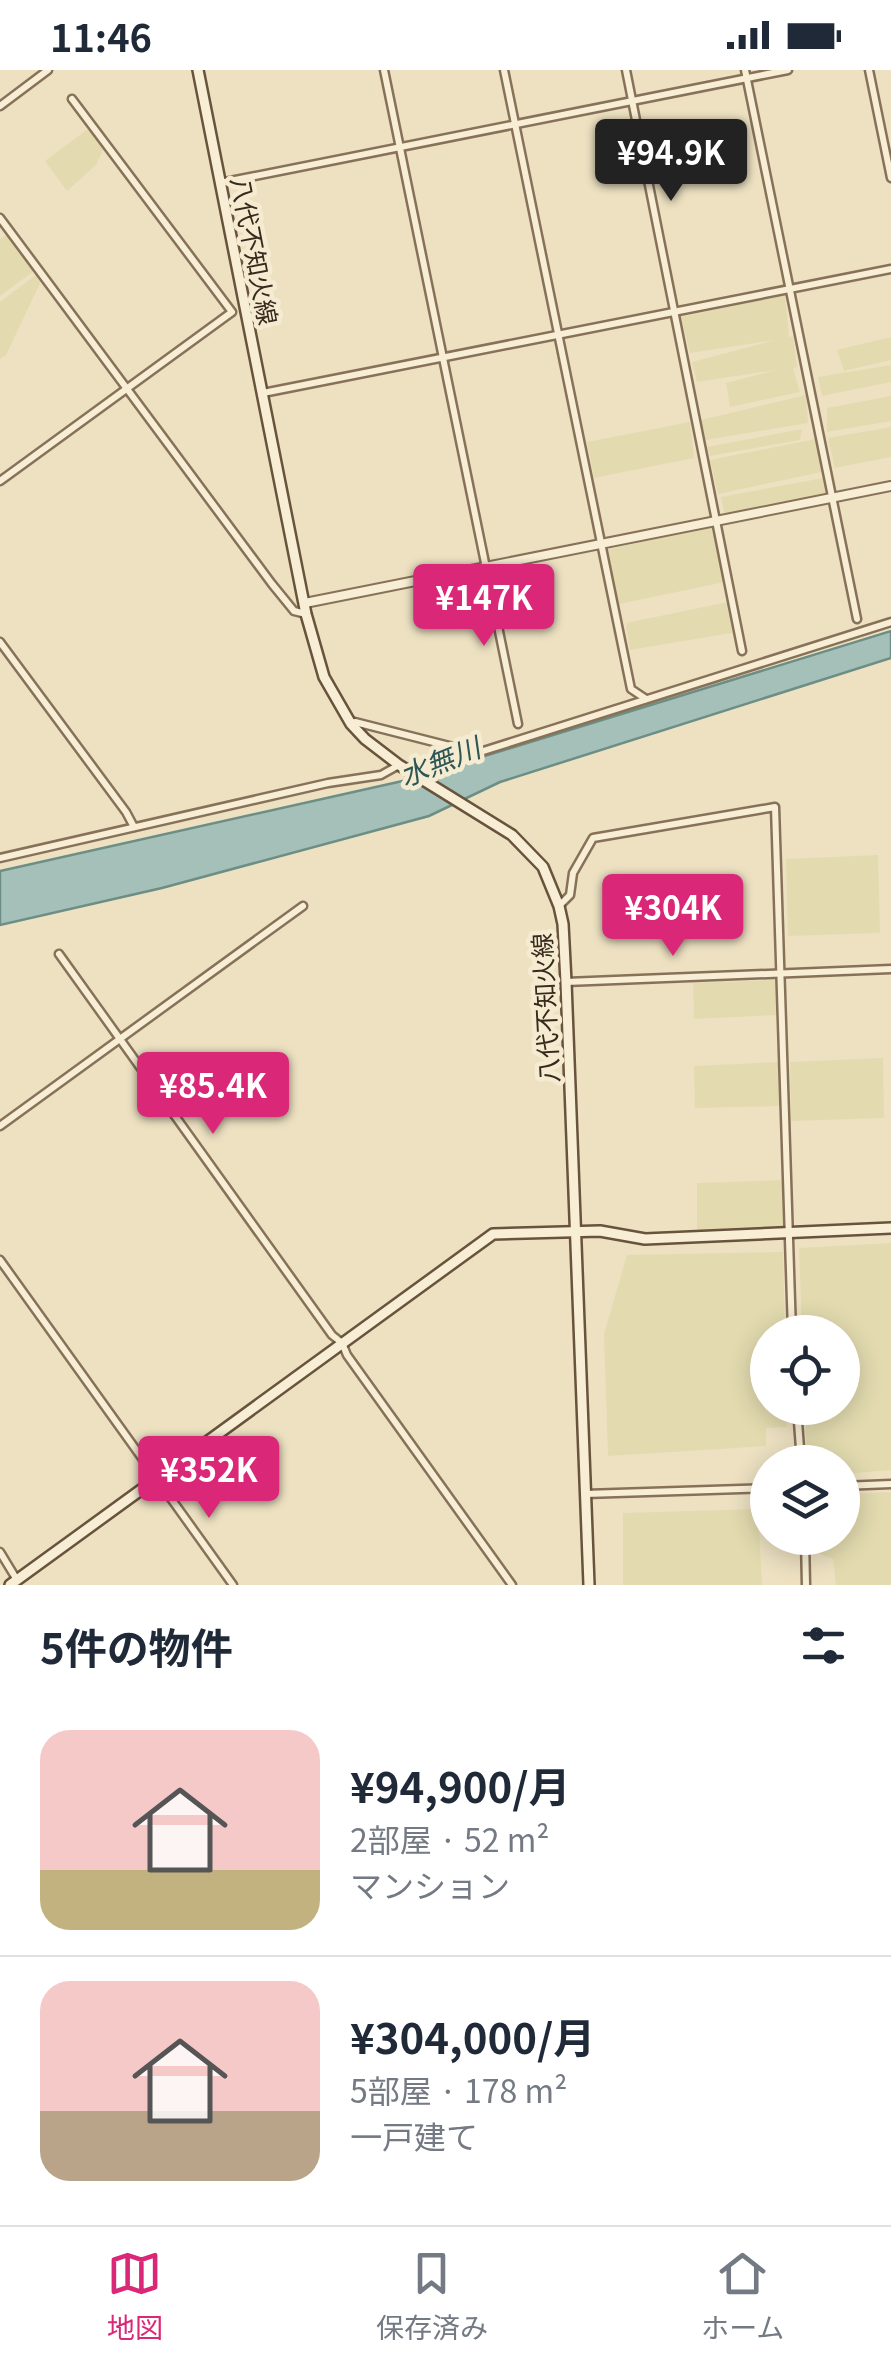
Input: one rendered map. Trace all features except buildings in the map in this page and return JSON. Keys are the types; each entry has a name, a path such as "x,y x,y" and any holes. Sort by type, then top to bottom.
{"main road":[{"name":"八代不知火線","path":"198,70 318,660 351,724 402,767 512,834 542,867 559,906 566,982 588,1585"},
{"path":"13,1583 493,1234 600,1232 645,1238 891,1228"}],"street":[{"path":"0,106 48,70"},
{"path":"384,70 518,724"},
{"path":"504,70 631,689 646,699"},
{"path":"626,70 742,651"},
{"path":"745,70 857,619"},
{"path":"220,183 788,70"},
{"path":"868,70 891,178"},
{"path":"0,481 232,312 72,98"},
{"path":"0,218 272,584 294,610 306,614"},
{"path":"262,393 891,269"},
{"path":"304,603 891,486"},
{"path":"351,724 477,753 891,622"},
{"path":"0,642 134,828"},
{"path":"0,858 328,783 381,775 402,767"},
{"path":"559,906 570,895 573,872 594,838 775,807 791,1315"},
{"path":"0,1126 304,906"},
{"path":"59,954 332,1335 342,1343 346,1355 512,1585"},
{"path":"566,982 891,970"},
{"path":"0,1260 233,1585"},
{"path":"860,1485 891,1484"},
{"path":"586,1494 750,1489"},
{"path":"0,1552 13,1583"},
{"path":"805,1555 806,1585"}],"shaded area":[{"path":"88,129 105,146 96,165 67,191 45,161"},
{"path":"11,232 34,271 0,296 0,239"},
{"path":"36,275 41,281 6,355 0,359 0,302"},
{"path":"785,295 797,367 793,368 800,392 730,407 726,383 776,370 697,382 692,362 775,340 690,353 681,317"},
{"path":"891,337 891,360 844,371 837,350"},
{"path":"891,365 891,382 822,396 818,377"},
{"path":"806,395 808,423 706,440 701,420"},
{"path":"891,396 891,421 827,432 827,408"},
{"path":"690,422 694,458 594,478 587,442"},
{"path":"891,427 891,457 835,468 828,438"},
{"path":"802,429 800,440 710,456 707,447"},
{"path":"816,439 822,472 718,494 710,460"},
{"path":"823,478 827,496 725,517 721,497"},
{"path":"713,526 725,582 619,604 606,550"},
{"path":"728,602 732,633 630,650 626,623"},
{"path":"878,855 880,933 788,936 786,859"},
{"path":"777,980 778,1015 694,1019 693,983"},
{"path":"883,1058 884,1118 791,1121 790,1062"},
{"path":"780,1062 781,1106 695,1108 694,1066"},
{"path":"785,1180 787,1228 697,1231 697,1183"},
{"path":"891,1243 891,1470 860,1473 860,1445 806,1445 806,1425 860,1425 860,1315 801,1315 799,1248"},
{"path":"783,1252 785,1315 750,1315 750,1425 787,1425 766,1428 766,1445 608,1456 604,1334 627,1255"},
{"path":"891,1492 891,1585 836,1585 833,1559 823,1555 860,1555 860,1493"},
{"path":"750,1509 750,1555 760,1555 762,1585 623,1585 623,1513"}],"water":[{"path":"891,631 891,658 500,782 429,816 162,888 0,925 0,871 407,780"}],"water label":[{"name":"水無川","path":"440,762"}]}
